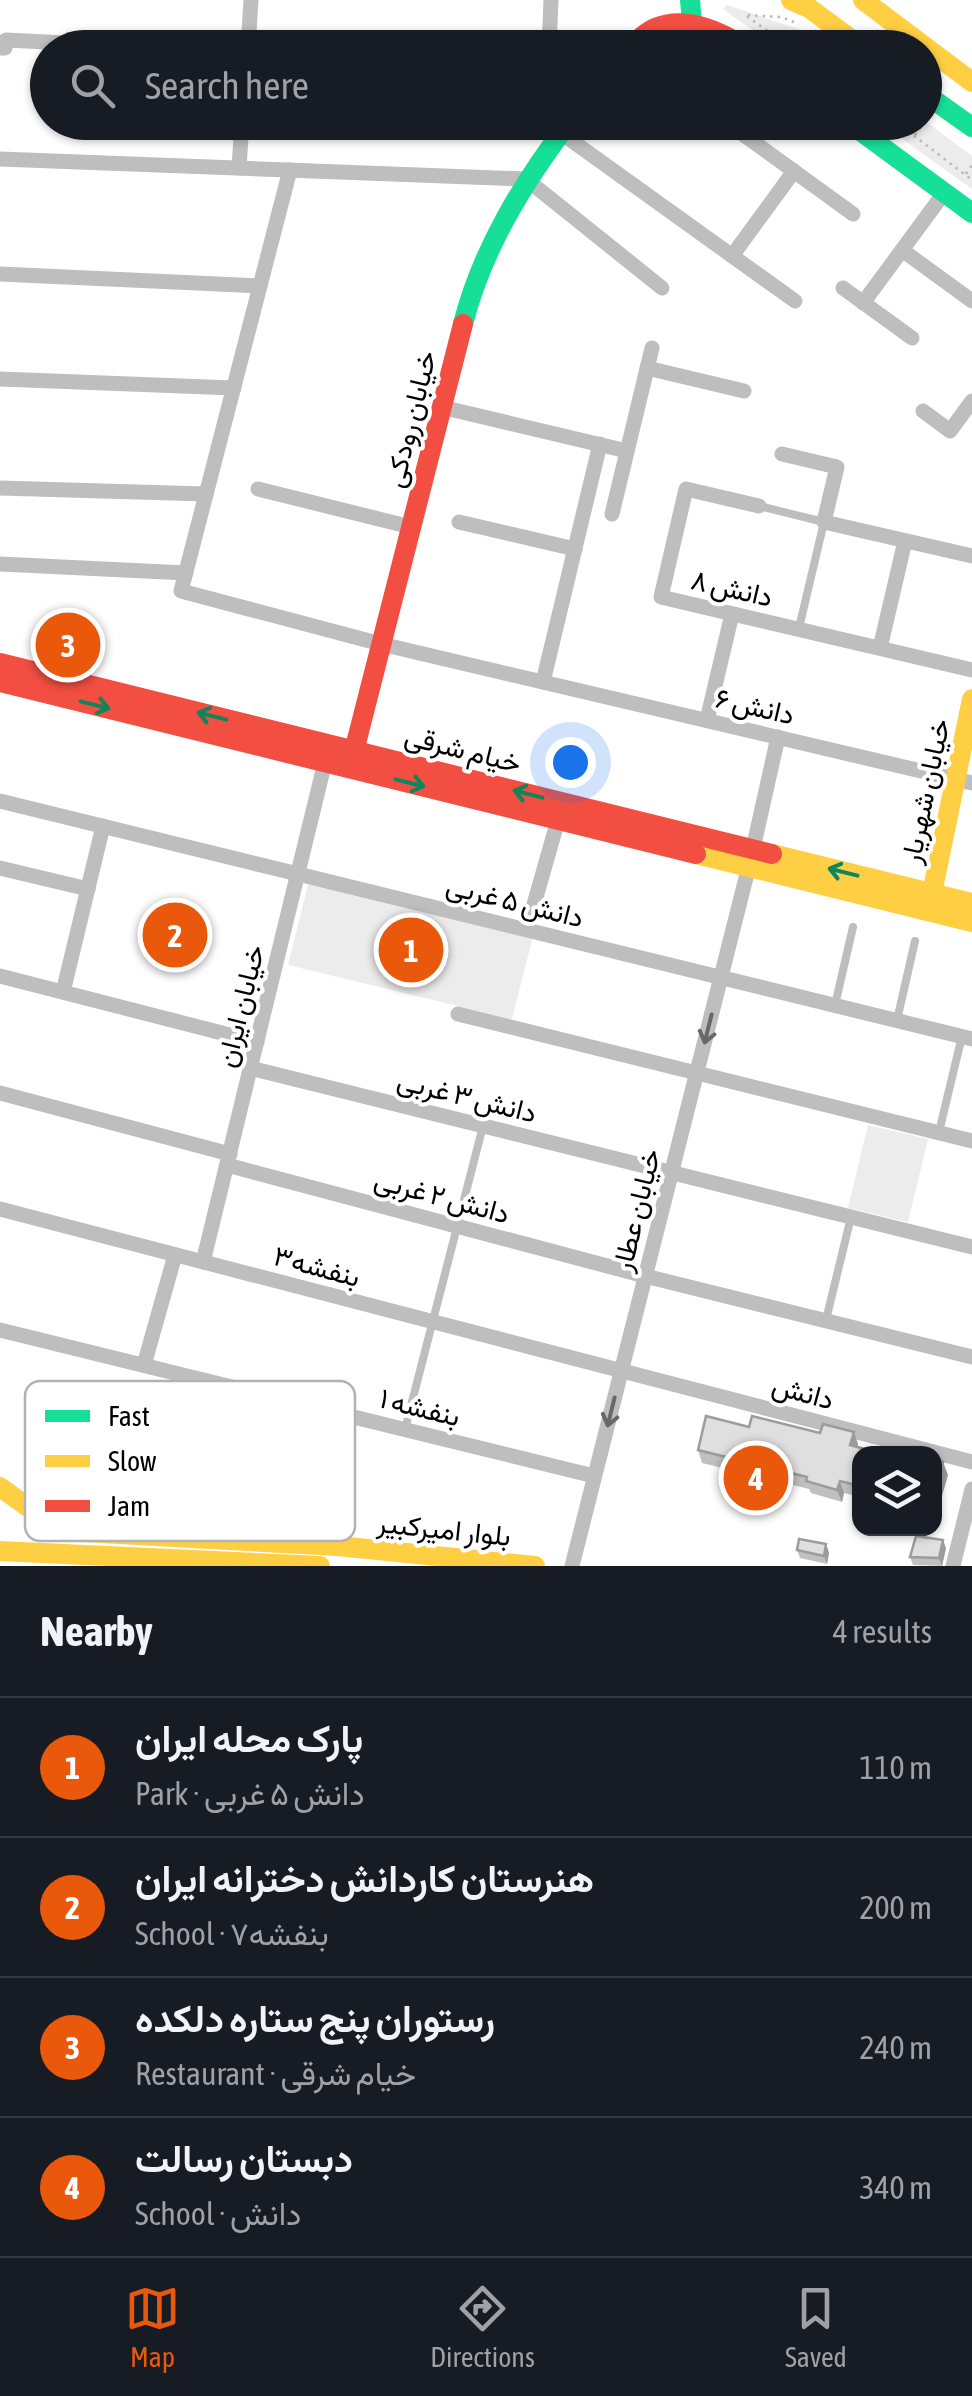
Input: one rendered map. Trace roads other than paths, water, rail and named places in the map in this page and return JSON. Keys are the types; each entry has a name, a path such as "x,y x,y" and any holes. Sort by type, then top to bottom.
{"street":[{"path":"249,30 251,0"},
{"path":"550,30 551,0"},
{"path":"690,0 692,23"},
{"path":"791,0 839,30"},
{"path":"863,0 902,30"},
{"path":"873,30 882,15"},
{"path":"652,30 692,23 713,30"},
{"path":"3,44 30,45"},
{"path":"942,60 972,82"},
{"path":"942,106 972,128"},
{"path":"239,168 241,140"},
{"name":"خیابان رودکی","path":"352,760 468,303 493,242 526,179 556,140"},
{"path":"581,140 794,301"},
{"path":"755,140 853,214"},
{"path":"872,140 972,213"},
{"path":"0,159 526,179 662,288"},
{"path":"0,564 186,573 290,170"},
{"path":"732,256 794,171"},
{"path":"863,302 944,193"},
{"path":"902,250 972,302"},
{"path":"0,274 260,286"},
{"path":"843,288 912,338"},
{"path":"612,514 652,348"},
{"path":"647,368 744,391"},
{"path":"0,379 234,388"},
{"path":"923,411 950,431 972,401"},
{"path":"441,407 628,451"},
{"path":"544,682 600,444"},
{"path":"782,454 837,467 824,522 972,556"},
{"path":"0,488 206,494"},
{"path":"258,489 410,527"},
{"name":"دانش ۸","path":"760,506 686,489 661,597 972,670"},
{"path":"459,522 575,549"},
{"path":"880,648 906,540"},
{"name":"دانش ۶","path":"186,573 181,591 381,644 964,780"},
{"path":"707,720 732,614"},
{"name":"خیام شرقی","path":"0,663 352,760 930,902 972,904"},
{"name":"خیام شرقی","path":"0,682 325,762 352,760"},
{"name":"خیابان شهریار","path":"930,902 964,780 972,699"},
{"name":"خیابان عطار","path":"572,1566 778,737"},
{"name":"خیابان ایران","path":"203,1262 325,762"},
{"name":"دانش ۵ غربی","path":"0,800 967,1038"},
{"path":"527,930 560,811"},
{"path":"63,992 104,826"},
{"path":"0,868 88,889"},
{"name":"خیام شرقی","path":"930,902 972,922"},
{"path":"0,976 256,1042"},
{"path":"458,1014 972,1141"},
{"name":"دانش ۳ غربی","path":"250,1068 972,1247"},
{"name":"دانش ۲ غربی","path":"0,1093 457,1226 972,1356"},
{"name":"بنفشه۳","path":"0,1210 621,1371"},
{"path":"144,1365 175,1255"},
{"name":"بنفشه ۱","path":"0,1330 208,1381"},
{"name":"دانش","path":"621,1371 972,1462"},
{"name":"بنفشه ۱","path":"355,1418 594,1476"},
{"name":"بلوار امیرکبیر","path":"0,1487 25,1505"},
{"path":"952,1566 972,1489"},
{"path":"80,1554 82,1541"},
{"name":"بلوار امیرکبیر","path":"247,1541 535,1566"},
{"path":"0,1551 320,1566"}],"lane":[{"path":"760,506 824,522 798,630"},
{"path":"834,1005 853,927"},
{"path":"897,1020 915,941"},
{"path":"939,1132 967,1038"},
{"path":"404,1430 483,1126"},
{"path":"826,1320 851,1217"}],"place":[{"name":"رستوران پنج ستاره دلکده","path":"68,645"},
{"name":"هنرستان کاردانش دخترانه ایران","path":"175,935"},
{"name":"پارک محله ایران","path":"411,950"},
{"name":"دبستان رسالت","path":"756,1478"}]}
